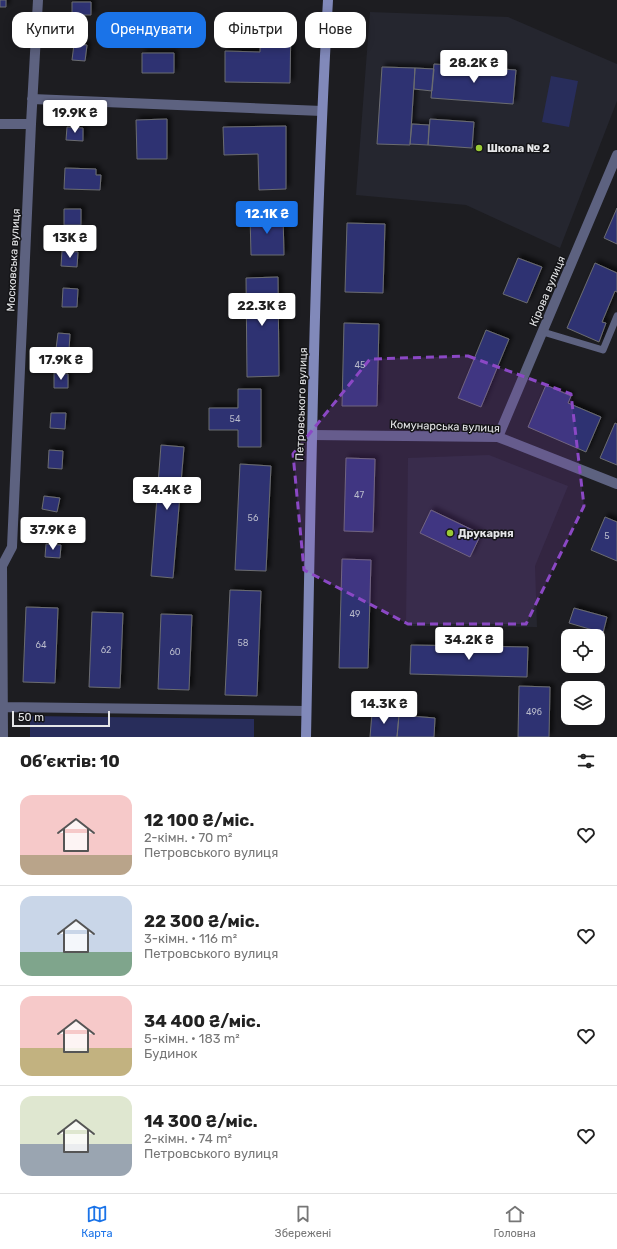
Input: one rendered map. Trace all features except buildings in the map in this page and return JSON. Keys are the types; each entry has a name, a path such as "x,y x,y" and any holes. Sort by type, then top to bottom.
{"main road":[{"name":"Петровського вулиця","path":"306,737 312,435 322,110 328,0"}],"street":[{"name":"Московська вулиця","path":"1,565 12,547 32,99 38,0"},
{"path":"32,99 322,110"},
{"path":"0,124 31,124"},
{"name":"Кірова вулиця","path":"498,437 617,155"},
{"name":"Комунарська вулиця","path":"312,435 498,437 617,484"},
{"path":"1,565 3,737"},
{"path":"3,707 306,711"}],"lane":[{"path":"543,332 604,350 617,316"}],"highlighted area":[{"path":"468,356 571,394 584,506 526,624 408,624 304,570 293,454 370,359"}],"shaded area":[{"name":"Школа № 2","path":"370,12 508,17 617,64 617,101 560,248 466,205 356,195"},
{"path":"551,76 578,81 569,127 542,122"},
{"path":"489,455 568,486 535,566 537,627 406,626 408,458"},
{"path":"30,716 254,719 254,737 30,737"}],"place":[{"name":"Школа № 2","path":"479,148"},
{"name":"Друкарня","path":"450,533"}]}
